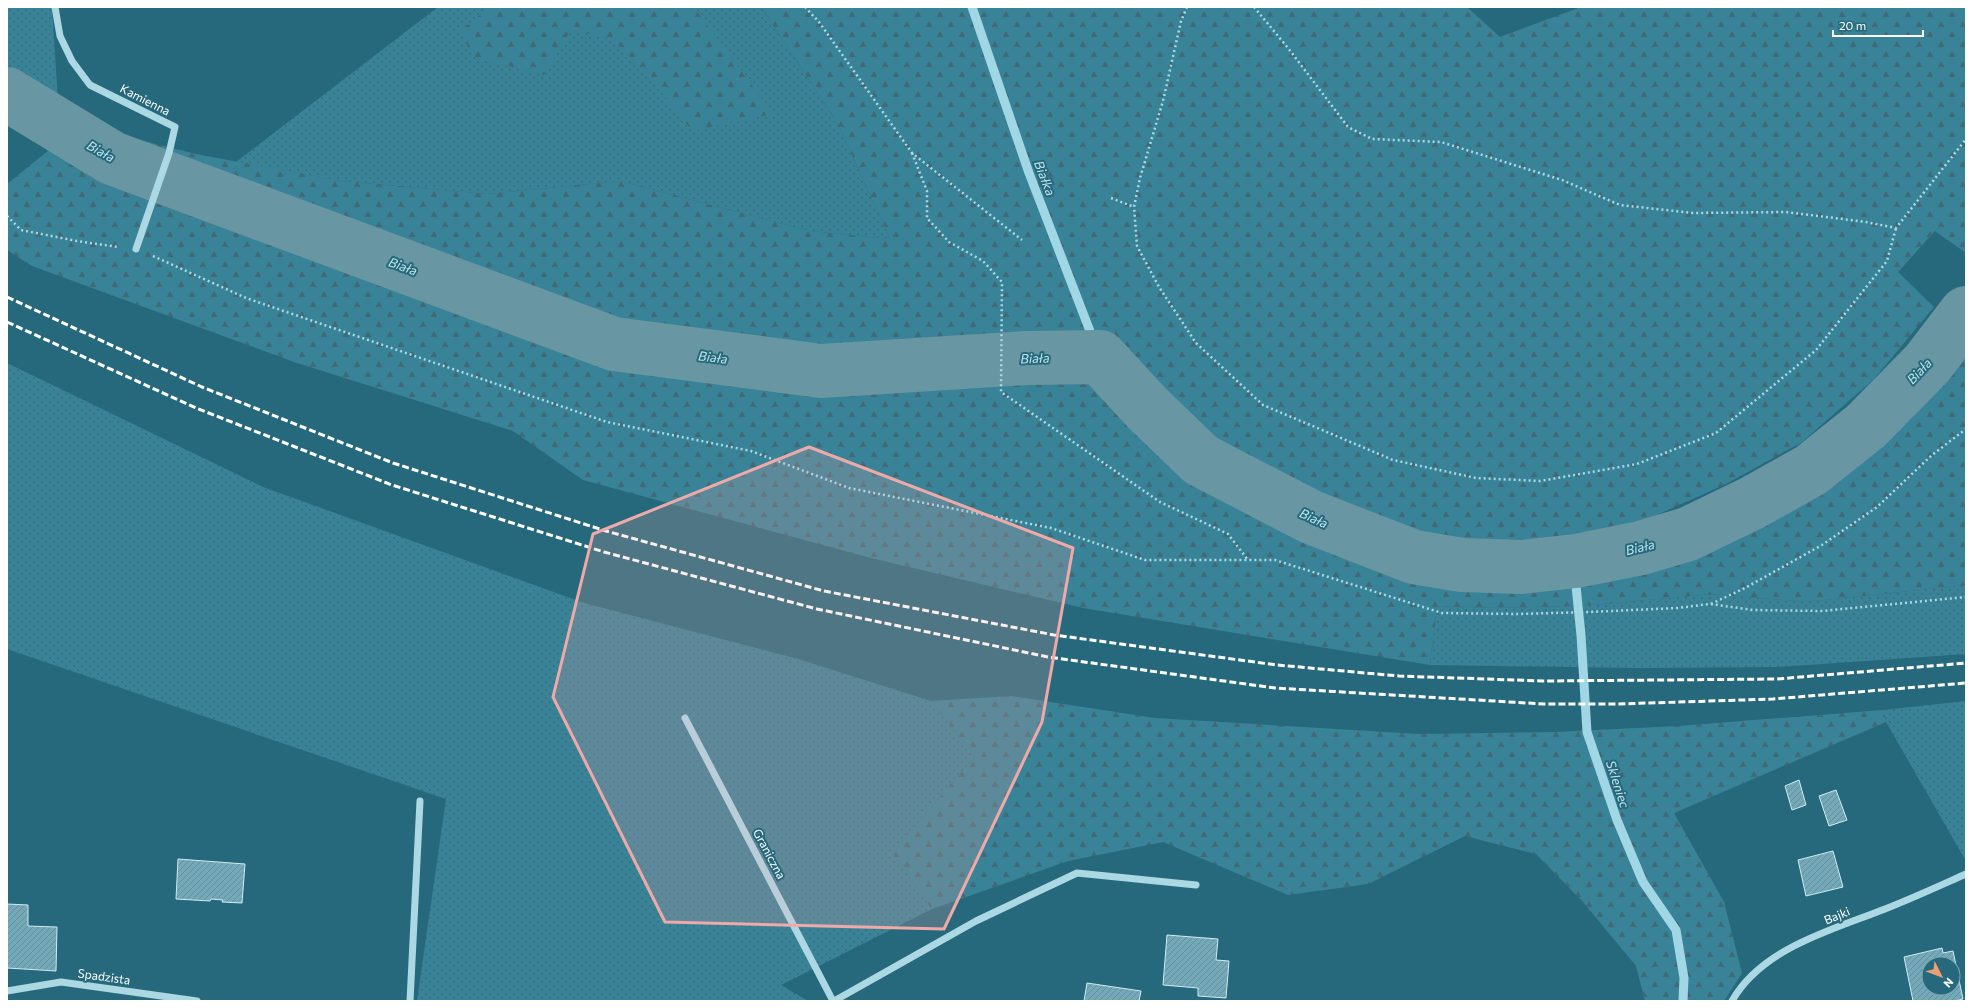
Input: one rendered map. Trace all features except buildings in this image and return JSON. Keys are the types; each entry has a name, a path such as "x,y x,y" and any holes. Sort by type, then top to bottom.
{"street":[{"name":"Kamienna","path":"55,7 60,36 72,60 90,85 174,127 169,153 136,249"},
{"name":"Graniczna","path":"684,718 834,1001"},
{"path":"410,1001 420,801"},
{"path":"834,1001 976,921 1077,873 1196,885"},
{"name":"Bajki","path":"1732,1001 1747,980 1772,960 1801,943 1910,899 1966,874"},
{"name":"Spadzista","path":"7,990 62,982 198,1001"}],"path":[{"path":"805,7 819,22 912,153 927,191 927,218 949,242 983,261 1002,282 1003,307 1001,336 1001,392 1160,502 1228,534 1248,560"},
{"path":"1187,7 1181,21 1163,101 1140,178 1134,207 1137,246 1159,287 1196,344 1263,405 1393,460 1476,478 1540,481 1637,464 1716,433 1816,350 1887,261 1896,228 1923,196 1966,138"},
{"path":"1254,7 1288,48 1348,127 1372,139 1441,142 1562,180 1620,205 1693,213 1786,212 1866,222 1896,228"},
{"path":"912,153 1022,240"},
{"path":"1111,198 1134,207"},
{"path":"7,216 21,230 77,241 136,249 246,298 607,422 751,451 849,488 1051,528 1145,560 1275,560 1442,613 1563,613 1677,608 1710,604 1753,610 1822,612 1966,597"},
{"path":"1710,604 1745,588 1822,544 1877,507 1932,455 1966,430"}],"highlighted area":[{"path":"809,447 1073,548 1042,722 944,929 665,922 553,697 593,534"}],"green space":[{"path":"7,7 52,7 58,102 7,67"},
{"path":"438,7 761,7 838,124 890,239 810,231 620,181 487,194 341,181 236,162"},
{"path":"490,7 694,7 773,114 692,131 651,79 612,39 571,30 544,75 473,57 460,31"},
{"path":"761,7 1467,7 1500,37 1581,7 1966,7 1966,253 1935,231 1898,272 1934,307 1874,379 1802,442 1726,484 1630,527 1545,542 1446,541 1440,578 1542,583 1616,574 1680,562 1759,529 1837,484 1911,419 1966,349 1966,585 1806,602 1713,594 1592,605 1497,608 1437,606 1430,665 1083,608 871,558 583,480 513,431 294,362 32,266 7,250 7,184 80,125 196,154 341,181 487,194 620,181 810,231 890,239 838,124"},
{"path":"7,363 263,487 584,603 798,659 931,701 975,756 892,853 932,909 781,985 808,1001 417,1001 446,799 7,649"},
{"path":"1966,585 1966,654 1778,667 1638,668 1430,665 1437,606 1497,608 1592,605 1713,594 1806,602"},
{"path":"1011,696 1155,718 1419,734 1555,732 1678,726 1883,710 1886,722 1674,813 1724,902 1742,973 1724,1001 1645,1001 1636,966 1583,902 1536,854 1465,836 1368,884 1288,895 1163,842 1068,861 932,909 892,853 975,756 931,701"},
{"path":"1966,701 1966,861 1886,722 1883,710"}],"waterway":[{"name":"Białka","path":"972,7 1029,173 1100,357"},
{"name":"Biała","path":"7,94 112,158 614,344 821,371 1027,358 1100,357 1147,408 1201,460 1311,517 1414,557 1462,565 1522,567 1576,561 1641,548 1688,534 1752,503 1811,470 1866,426 1927,364 1966,313"},
{"name":"Skleniec","path":"1576,561 1576,586 1581,635 1587,732 1617,820 1643,882 1676,930 1684,978 1683,1001"}],"railway":[{"path":"7,297 202,387 393,463 606,531 824,591 1054,635 1277,665 1399,676 1543,681 1777,679 1966,663"},
{"path":"7,322 196,408 392,485 604,552 817,609 1048,657 1275,688 1544,704 1618,704 1773,699 1966,683"}]}
